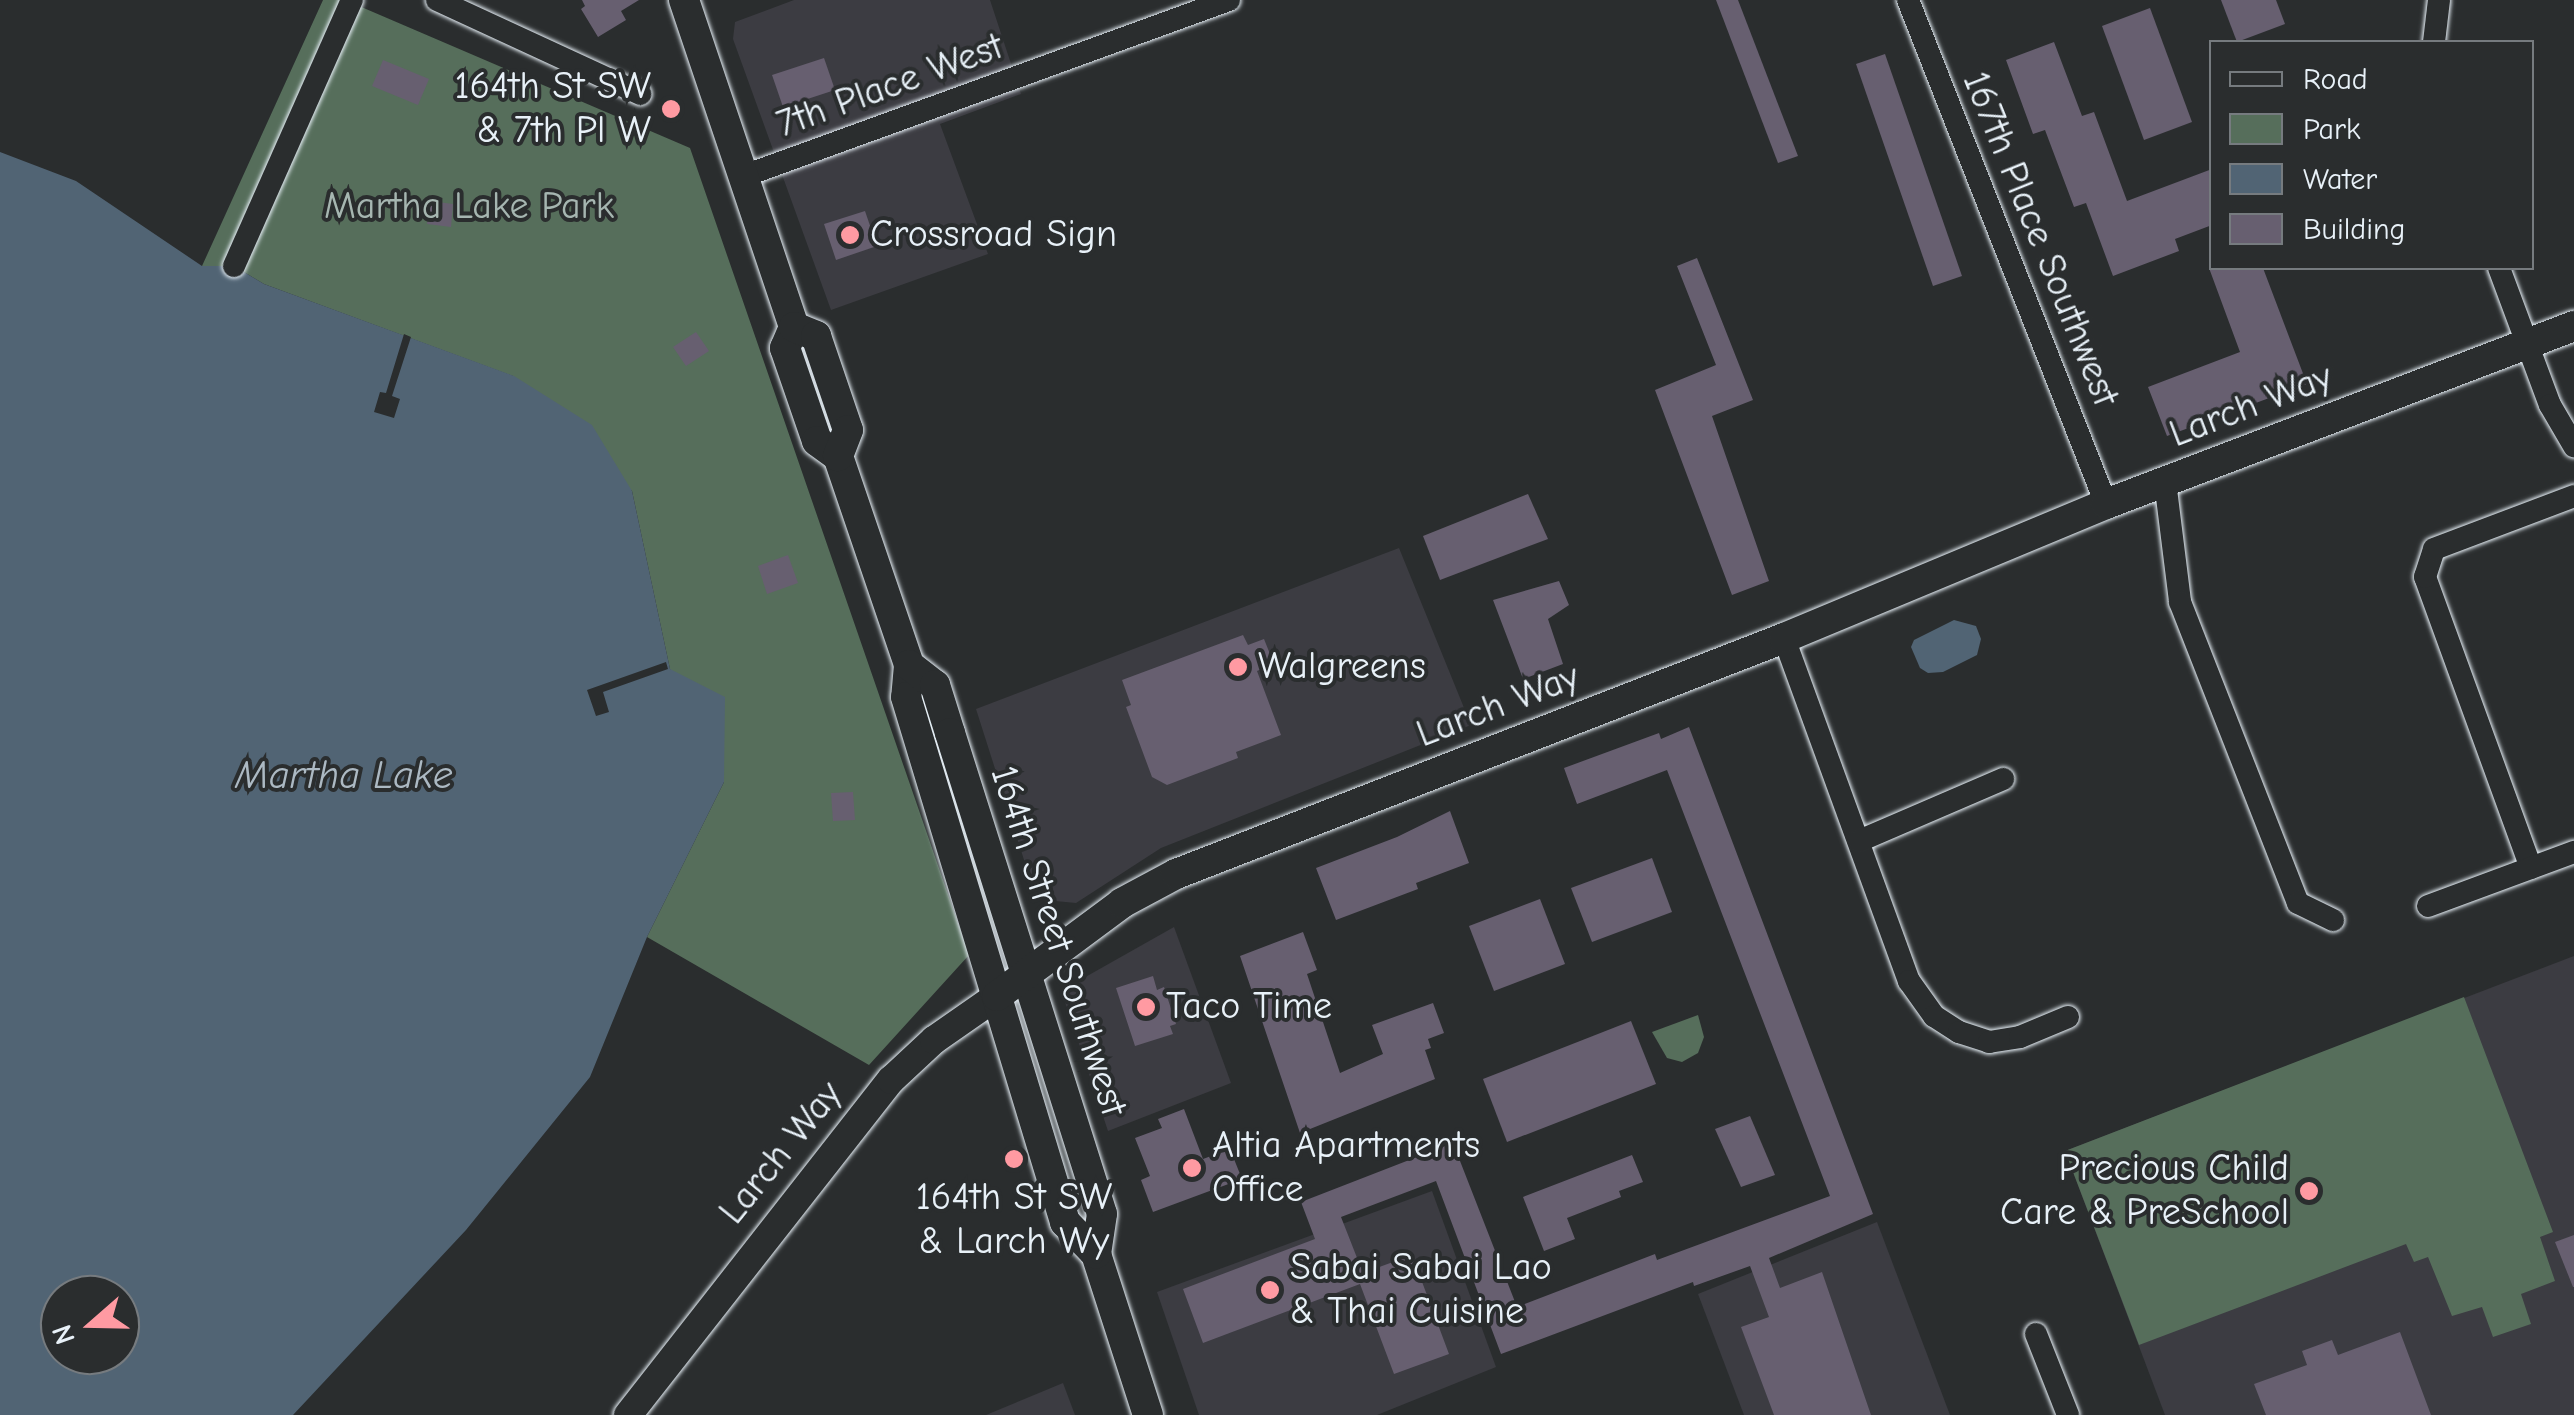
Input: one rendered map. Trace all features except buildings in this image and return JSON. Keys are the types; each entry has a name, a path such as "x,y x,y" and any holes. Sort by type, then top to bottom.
{"main road":[{"name":"164th Street Southwest","path":"684,0 794,327 785,348 817,441 838,456 909,665 906,697 1065,1222 1096,1254 1148,1415"},
{"name":"Larch Way","path":"996,996 1027,977 1122,903 1176,874 1670,669 1784,638 2106,504 2574,326"},
{"name":"164th Street Southwest","path":"909,665 935,685 1102,1214 1096,1254"}],"street":[{"path":"234,266 352,0"},
{"path":"437,0 640,94"},
{"name":"7th Place West","path":"744,176 1229,0"},
{"name":"167th Place Southwest","path":"1908,0 2106,504"},
{"path":"2434,40 2439,0"},
{"path":"2501,270 2550,405 2574,446"},
{"path":"2165,481 2180,602 2298,903 2333,920"},
{"path":"2531,868 2427,590 2428,563 2434,549 2454,539 2574,496"},
{"path":"1784,638 1909,981 1934,1016 1959,1032 1989,1042 2020,1037 2068,1017"},
{"path":"1859,840 2002,779"},
{"path":"2428,906 2574,852"},
{"name":"Larch Way","path":"628,1415 890,1080 934,1040 996,996"},
{"path":"2036,1334 2068,1415"}],"shaded area":[{"path":"794,0 990,0 1021,94 940,124 988,254 831,310 733,39 735,22"},
{"path":"1399,548 1471,725 1161,848 1076,903 1045,900 1032,885 976,709"},
{"path":"1174,927 1231,1083 1108,1131 1065,1002 1073,984"},
{"name":"Precious Child Care & PreSchool","path":"2574,956 2574,1415 2165,1415 2065,1151"},
{"path":"1432,1191 1496,1367 1377,1415 1199,1415 1157,1292"},
{"path":"1877,1222 1950,1415 1744,1415 1698,1294"},
{"path":"1063,1383 1075,1415 986,1415"}],"green space":[{"name":"Martha Lake Park","path":"323,0 345,0 690,148 969,955 869,1065 647,937 724,782 670,669 632,491 513,376 264,284 234,266 202,266"},
{"name":"Precious Child Care & PreSchool","path":"2464,997 2553,1232 2540,1237 2555,1281 2521,1294 2531,1324 2493,1337 2482,1307 2452,1316 2428,1257 2414,1262 2406,1244 2139,1345 2065,1151"},
{"path":"1698,1015 1704,1037 1698,1053 1682,1062 1667,1058 1652,1032"}],"water":[{"name":"Martha Lake","path":"0,152 76,181 202,266 234,266 264,284 514,376 592,425 632,491 670,669 725,697 724,782 647,937 590,1077 466,1230 293,1415 0,1415"},
{"path":"1954,620 1976,626 1981,639 1977,655 1943,672 1928,673 1920,668 1911,647 1914,640"}],"pier":[{"path":"404,334 411,337 392,396 400,399 394,418 374,412 380,392 386,393"},
{"path":"666,662 668,669 603,692 609,712 596,716 587,690"}],"place":[{"name":"164th St SW & 7th Pl W","path":"671,109"},
{"name":"Crossroad Sign","path":"850,235"},
{"name":"Walgreens","path":"1238,667"},
{"name":"Taco Time","path":"1146,1007"},
{"name":"164th St SW & Larch Wy","path":"1014,1159"},
{"name":"Altia Apartments Office","path":"1192,1168"},
{"name":"Precious Child Care & PreSchool","path":"2309,1191"},
{"name":"Sabai Sabai Lao & Thai Cuisine","path":"1270,1290"}]}
